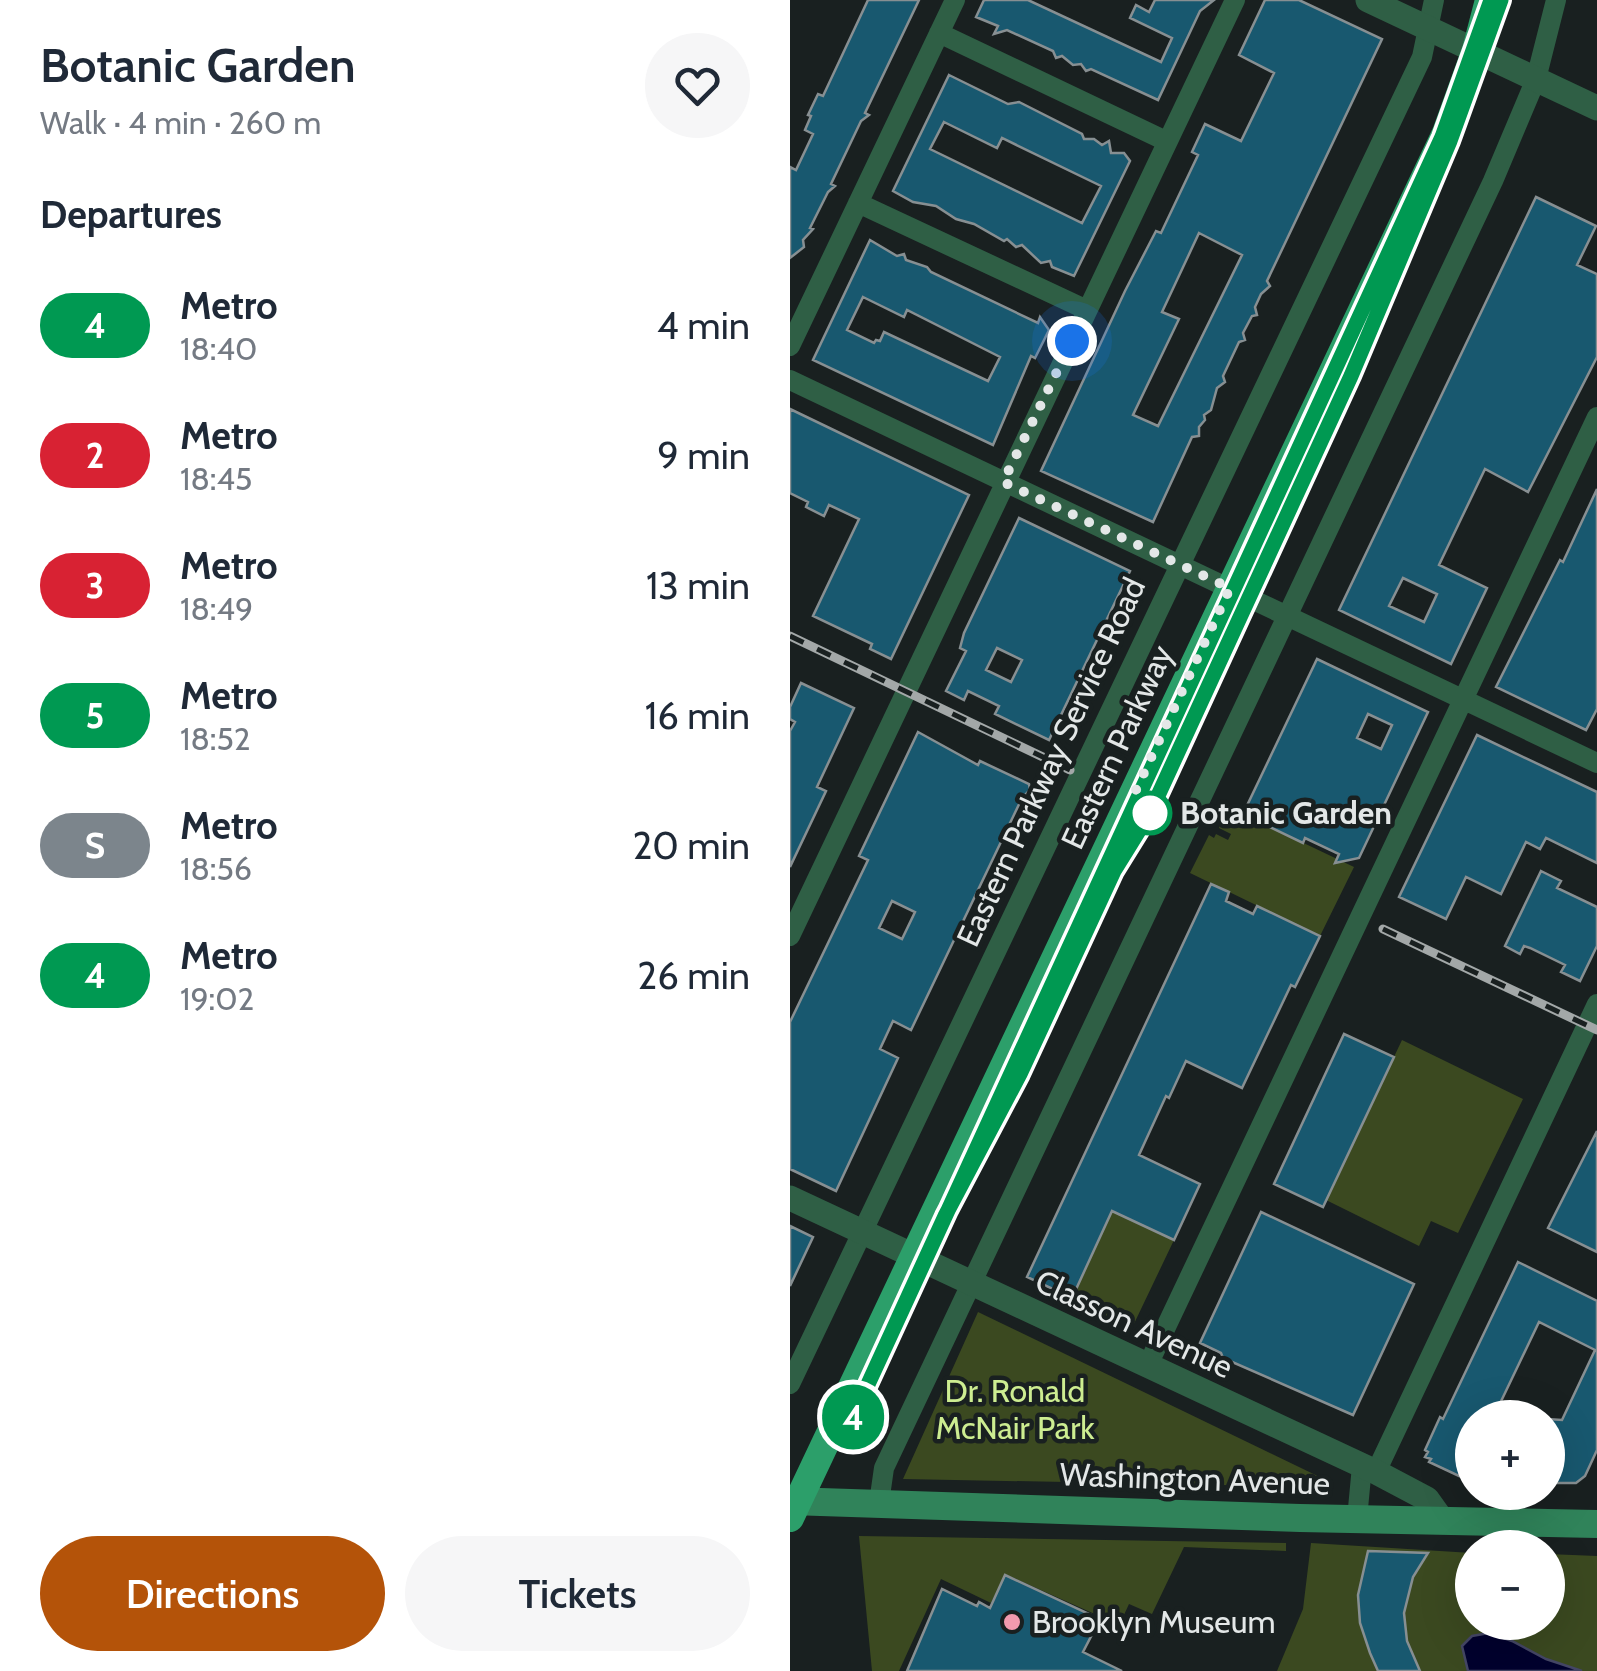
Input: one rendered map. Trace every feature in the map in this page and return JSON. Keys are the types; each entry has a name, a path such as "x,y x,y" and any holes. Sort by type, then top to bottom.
{"main road":[{"name":"Eastern Parkway","path":"793,1506 1446,132 1476,50 1489,0"},
{"name":"Washington Avenue","path":"793,1506 878,1502 1597,1524"}],"street":[{"path":"790,346 955,0"},
{"path":"790,936 1235,0"},
{"path":"1368,0 1597,108"},
{"name":"Eastern Parkway Service Road","path":"790,1384 1422,58 1434,0"},
{"path":"878,1502 884,1468 970,1282 1493,181 1536,80 1556,0"},
{"path":"939,34 1166,141"},
{"path":"858,203 1086,310"},
{"path":"790,380 1597,763"},
{"path":"1147,1366 1597,417"},
{"path":"1358,1519 1369,1469 1597,1004"},
{"name":"Classon Avenue","path":"790,1198 1369,1469 1427,1499 1442,1520"}],"green space":[{"path":"1224,805 1354,867 1320,936 1190,873 1209,835 1228,840 1231,834 1216,822"},
{"path":"1402,1040 1523,1099 1458,1233 1431,1221 1419,1246 1326,1200"},
{"path":"1112,1211 1174,1240 1131,1330 1070,1302"},
{"name":"Dr. Ronald McNair Park","path":"978,1312 1328,1481 1330,1487 903,1479"},
{"path":"859,1536 1286,1543 1286,1551 1184,1547 1152,1614 1129,1604 1117,1630 1104,1624 1106,1619 1005,1574 991,1603 941,1579 899,1671 872,1671"},
{"path":"1311,1543 1455,1552 1455,1640 1565,1640 1565,1555 1597,1556 1597,1671 1277,1671 1303,1609"}],"water":[{"path":"1468,1640 1509,1640 1546,1659 1582,1671 1468,1671 1462,1646"}],"building":[{"path":"868,0 919,0 865,113 869,115 861,121 831,184 835,186 803,240 804,247 790,258 790,167 796,170 813,134 805,130 811,116 808,115 818,94 823,96"},
{"path":"984,0 1028,0 1161,62 1172,38 1130,18 1136,5 1149,12 1155,0 1214,0 1200,11 1158,100 1091,69 1086,71 1081,64 1073,65 1062,56 1056,58 1053,51 1007,30 994,34 998,26 976,17"},
{"path":"1265,0 1299,0 1382,39 1267,281 1270,286 1255,307 1257,315 1252,316 1243,333 1245,340 1239,342 1223,376 1225,382 1217,388 1211,410 1199,427 1199,436 1192,437 1153,522 1041,471 1125,291 1156,231 1161,233 1198,155 1192,152 1205,124 1241,141 1274,73 1239,55","holes":["1199,233 1242,255 1158,426 1133,415 1179,319 1162,312"]},
{"path":"949,75 1008,104 1019,102 1082,134 1084,139 1094,139 1102,145 1109,141 1111,153 1124,153 1130,161 1074,276 1052,267 1050,261 1041,263 1022,245 1016,247 1007,239 956,219 936,206 913,202 893,191","holes":["944,122 997,148 1002,138 1101,186 1082,223 930,149"]},
{"path":"1536,197 1596,226 1577,265 1597,274 1597,357 1528,492 1485,469 1439,565 1487,588 1451,664 1339,610","holes":["1403,578 1437,594 1424,622 1389,606"]},
{"path":"870,240 1038,323 1040,317 1049,330 1035,358 1031,356 993,445 813,360","holes":["863,297 904,317 907,310 1000,357 988,381 884,332 880,341 874,343 847,330"]},
{"path":"790,409 969,495 891,659 870,649 872,644 813,616 859,519 829,505 824,516 790,493"},
{"path":"1597,489 1597,709 1586,730 1496,687"},
{"path":"1019,518 1130,571 1049,740 995,714 999,706 968,691 964,700 946,691 966,651 960,648","holes":["997,648 1022,660 1011,682 986,670"]},
{"path":"1317,659 1428,712 1359,858 1335,863 1339,854 1305,838 1303,843 1243,814","holes":["1368,714 1392,725 1381,749 1357,738"]},
{"path":"801,683 854,708 817,787 826,791 790,867 790,731 795,722 790,719 790,707"},
{"path":"918,732 978,765 980,761 1029,784 1030,790 1022,798 911,1030 893,1021 880,1049 898,1058 836,1191 790,1169 790,1022 868,860 859,856","holes":["892,901 915,912 902,939 879,928"]},
{"path":"1477,735 1597,792 1597,863 1546,838 1540,849 1526,842 1501,894 1466,877 1446,919 1399,897"},
{"path":"1541,871 1561,881 1557,888 1597,907 1597,946 1580,981 1561,972 1565,965 1530,948 1524,946 1520,954 1505,946"},
{"path":"1211,884 1229,892 1226,901 1253,914 1257,906 1320,936 1295,987 1291,985 1242,1088 1186,1061 1169,1098 1166,1096 1139,1155 1200,1184 1174,1240 1112,1211 1072,1298 1027,1277"},
{"path":"1344,1034 1394,1057 1323,1207 1274,1184"},
{"path":"1597,1131 1597,1252 1548,1228"},
{"path":"1261,1212 1414,1284 1353,1415 1223,1358 1221,1353 1200,1343"},
{"path":"790,1226 813,1237 790,1286"},
{"path":"1518,1262 1597,1301 1597,1450 1585,1476 1576,1483 1565,1483 1565,1414 1595,1350 1539,1322 1502,1400 1455,1400 1455,1474 1425,1457 1440,1417 1443,1419"},
{"path":"1368,1551 1428,1553 1413,1577 1404,1613 1407,1641 1420,1671 1378,1671 1370,1653 1360,1623 1358,1595"},
{"name":"Brooklyn Museum","path":"1005,1575 1100,1619 1083,1652 1122,1671 907,1671 942,1589 990,1608"}],"railway":[{"path":"790,636 1070,770"},
{"path":"1383,929 1597,1030"}],"metro line":[{"name":"4","path":"1491,0 1442,137 1088,904 852,1419 945,1216 1020,1074 1114,871 1150,813 1342,397 1450,141 1501,0"}],"place":[{"name":"Botanic Garden","path":"1150,813"},
{"name":"Brooklyn Museum","path":"1012,1622"}],"route":[{"path":"1072,341 1003,482 1230,588 1136,790 1150,813"}]}
